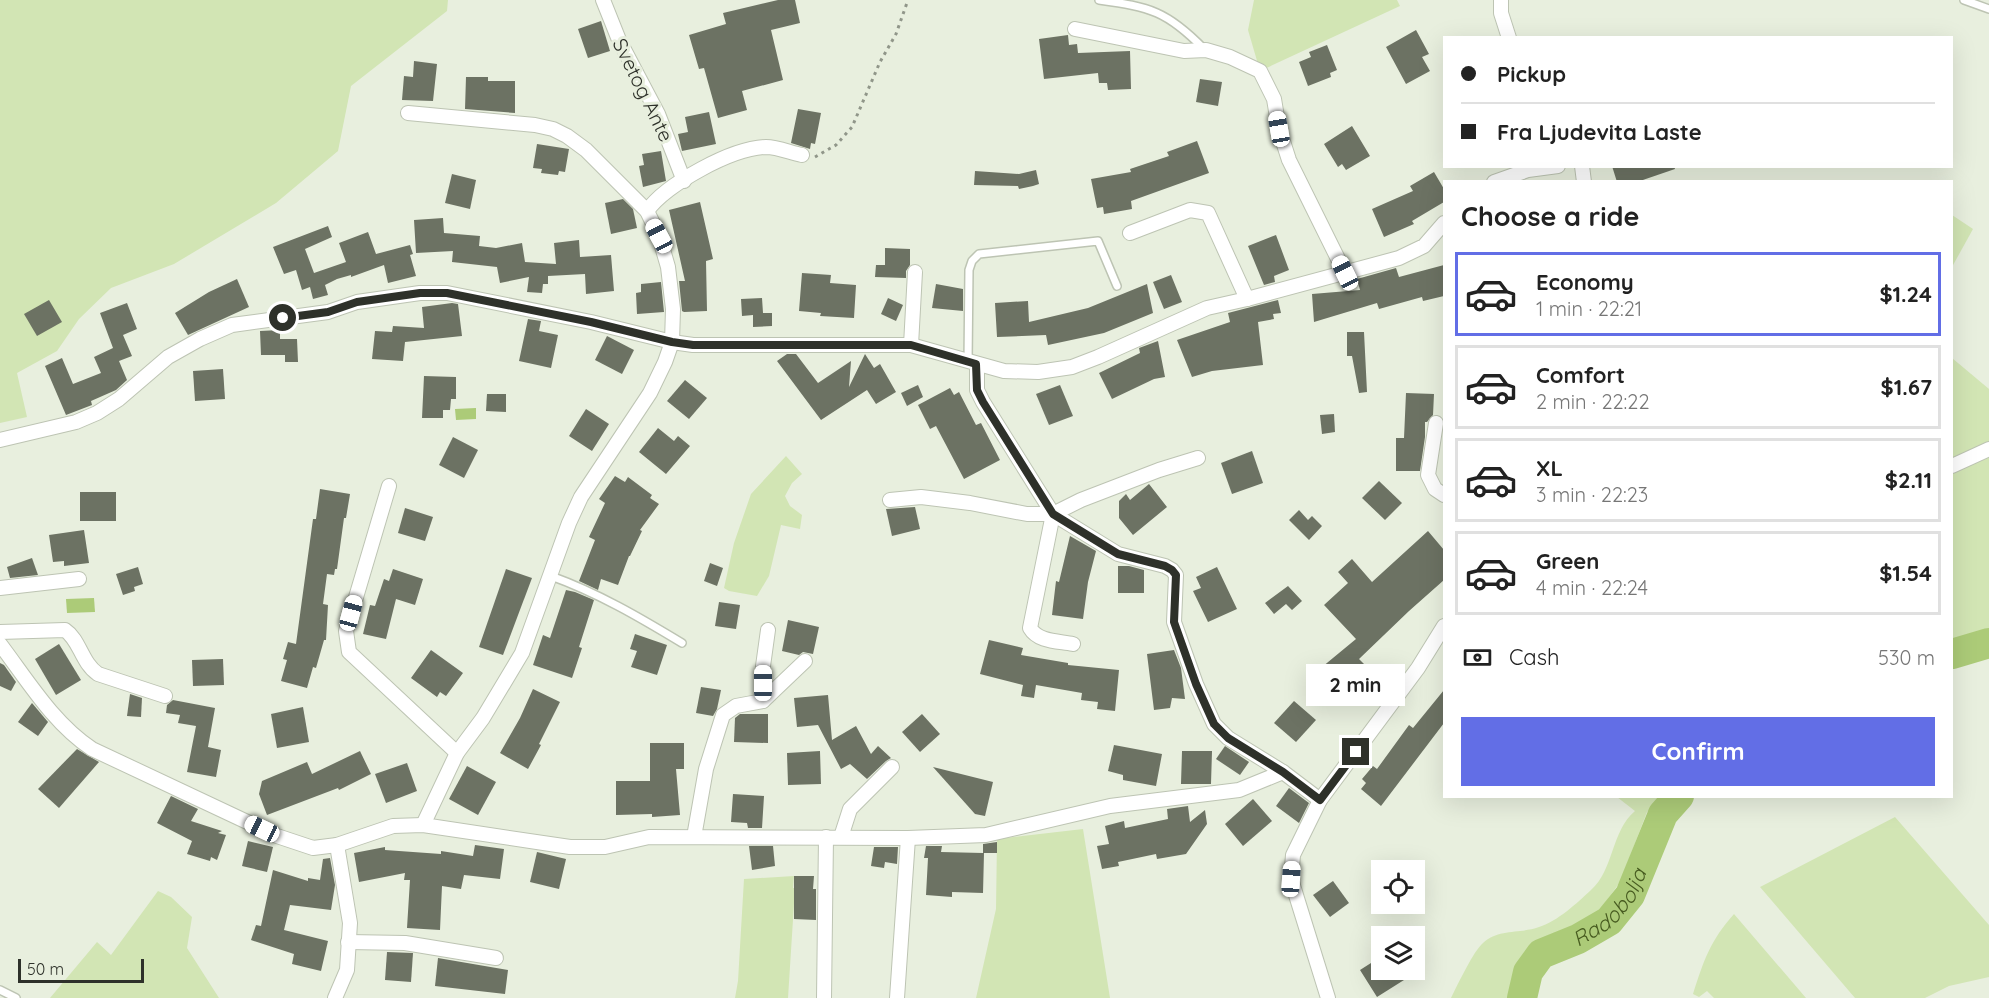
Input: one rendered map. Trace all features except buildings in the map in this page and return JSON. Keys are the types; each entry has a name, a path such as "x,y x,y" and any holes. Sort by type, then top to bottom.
{"street":[{"name":"Svetog Ante","path":"603,0 619,40 658,114 684,181"},
{"path":"1501,0 1501,13 1508,36"},
{"path":"1075,29 1184,51 1206,50 1230,57 1260,71 1274,99 1279,129 1288,160 1345,273"},
{"path":"408,113 535,125 553,129 586,150 647,211 659,236 668,267 673,309 672,342 650,393 581,497 569,523 522,653 483,718 457,753 423,825"},
{"path":"647,211 654,201 699,170 750,150 768,147 802,155"},
{"path":"1500,180 1528,170 1543,168"},
{"path":"1130,233 1190,210 1208,213 1247,299"},
{"path":"0,440 76,422 97,413 119,399 168,357 232,325 328,312 357,302 420,293 447,293 693,345 911,345 1004,371 1038,372 1072,367 1208,308 1345,273 1412,253 1424,246 1443,224"},
{"path":"911,345 915,272"},
{"path":"972,363 977,390 983,402 1053,514 1118,554 1165,566 1176,575 1174,622 1196,684 1214,724 1228,738 1283,772 1320,800"},
{"path":"1436,423 1428,475 1435,489 1443,494"},
{"path":"1953,466 1989,449"},
{"path":"890,500 921,497 970,503 1026,514 1053,514 1081,500 1198,458"},
{"path":"389,486 346,631 350,652 457,753"},
{"path":"1053,514 1030,628 1040,639 1073,644"},
{"path":"0,588 79,579"},
{"path":"1328,998 1291,879 1293,855 1320,800 1418,668 1443,629"},
{"path":"0,632 65,630 73,638 90,668 98,674 165,696"},
{"path":"763,701 768,630"},
{"path":"0,644 57,720 92,749 277,836 313,848 337,845 393,826 423,825 570,847 605,847 649,837 908,838 986,835 1110,806 1239,790 1283,772"},
{"path":"694,837 706,769 723,715 736,706 763,701 805,661"},
{"path":"841,837 850,809 892,767"},
{"path":"824,998 826,837"},
{"path":"897,998 908,838"},
{"path":"335,998 347,970 350,923 337,845"},
{"path":"348,942 405,943 496,958"}],"lane":[{"path":"1099,0 1159,12 1184,28 1206,50"},
{"path":"1964,0 1989,9"},
{"path":"972,363 969,270 972,261 980,254 1098,241 1118,286"},
{"path":"551,576 585,588 625,608 682,643"},
{"path":"0,990 16,998"}],"path":[{"path":"802,155 815,157 821,154 836,145 852,127 880,62 896,34 908,0"}],"shaded area":[{"path":"0,0 448,0 447,11 351,86 338,151 276,203 174,264 111,288 79,319 57,351 17,373 27,417 0,423"},
{"path":"1254,0 1397,0 1400,6 1260,71 1248,30"},
{"path":"1953,216 1973,229 1953,265"},
{"path":"1953,359 1989,389 1989,643 1953,654"},
{"path":"476,408 476,419 456,420 455,409"},
{"path":"786,456 802,474 792,483 785,496 790,506 802,515 800,529 781,525 769,576 757,596 729,591 724,588 734,543 751,494"},
{"path":"94,598 95,612 67,613 66,599"},
{"path":"1618,798 1663,798 1647,812 1620,882 1600,910 1569,932 1543,942 1516,976 1512,998 1451,998 1479,947 1489,938 1503,933 1532,929 1553,921 1599,882 1621,829 1635,811"},
{"path":"1895,817 1989,925 1989,977 1949,986 1925,998 1855,998 1760,887"},
{"path":"1083,829 1110,998 976,998 996,909 997,839"},
{"path":"794,876 788,998 735,998 744,879"},
{"path":"158,891 171,897 192,917 187,948 219,998 50,998 97,942 111,955"},
{"path":"1734,914 1806,998 1714,998 1707,991 1699,997 1693,994 1709,951"}],"waterway":[{"name":"Radobolja","path":"1953,654 1989,643"},
{"name":"Radobolja","path":"1522,998 1528,972 1541,954 1578,939 1609,921 1630,895 1663,814 1677,798"}],"route":[{"path":"283,318 328,312 357,302 420,293 447,293 693,345 911,345 976,364 977,390 983,402 1053,514 1118,554 1165,566 1176,575 1174,622 1196,684 1214,724 1228,738 1283,772 1320,800 1356,752"}]}
